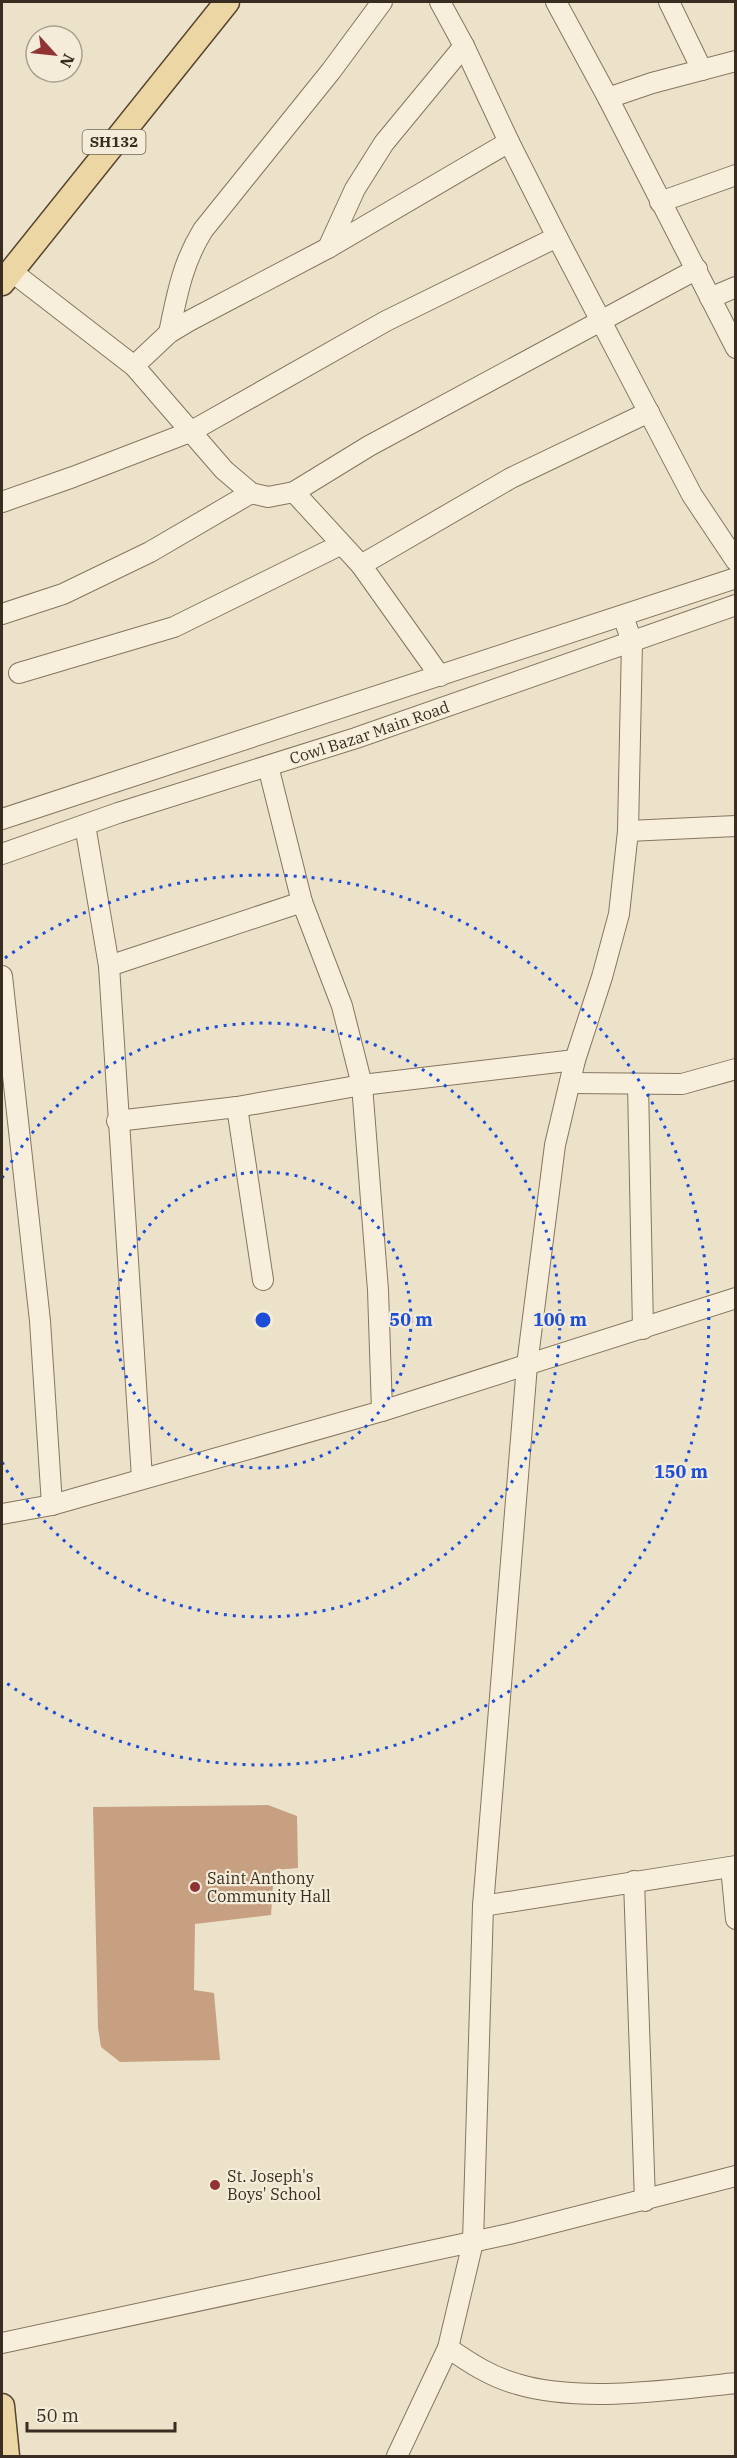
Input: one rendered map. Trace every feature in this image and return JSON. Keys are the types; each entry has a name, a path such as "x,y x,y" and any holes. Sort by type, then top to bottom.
{"main road":[{"name":"SH132","path":"6,277 227,2"},
{"path":"2,2406 7,2457"}],"street":[{"path":"169,333 181,273 198,238 331,71 382,2"},
{"path":"440,2 464,46 557,237 602,319 692,495 735,561"},
{"path":"556,2 697,269 735,348"},
{"path":"669,2 702,70"},
{"path":"328,248 355,189 384,143 464,46"},
{"path":"608,98 652,83 735,61"},
{"path":"134,366 169,333 328,248 509,142"},
{"path":"660,202 735,175"},
{"path":"2,502 190,432 386,321 557,237"},
{"path":"6,277 134,366 224,470 251,493 268,497 294,492 369,446 697,269"},
{"path":"710,298 735,287"},
{"path":"361,565 511,478 649,412"},
{"path":"294,492 340,545 361,565 440,676"},
{"path":"2,614 63,594 150,552 251,493"},
{"path":"20,673 174,627 340,545"},
{"name":"Cowl Bazar Main Road","path":"2,819 735,579"},
{"name":"Cowl Bazar Main Road","path":"2,854 356,738 735,605"},
{"path":"397,2457 448,2348 473,2242 483,1906 527,1365 555,1145 575,1060 602,977 619,914 628,831 633,642 623,616"},
{"path":"268,766 302,902 342,1006 362,1085 378,1290 382,1411"},
{"path":"85,825 109,966 117,1121 142,1478"},
{"path":"628,831 735,826"},
{"path":"109,966 302,902"},
{"path":"2,976 7,1085 40,1321 52,1504"},
{"path":"117,1121 237,1107 362,1085 575,1060"},
{"path":"570,1083 682,1084 735,1069"},
{"path":"638,1084 643,1329"},
{"path":"237,1107 263,1280"},
{"path":"2,1514 52,1504 382,1411 735,1298"},
{"path":"483,1906 733,1866 735,1919"},
{"path":"634,1881 645,2201"},
{"path":"2,2343 473,2242 645,2201 735,2176"},
{"path":"448,2348 480,2370 518,2385 569,2395 735,2383"}],"building":[{"path":"268,1805 297,1816 298,1868 274,1870 271,1915 195,1924 194,1990 214,1993 220,2060 120,2062 101,2047 98,2028 93,1807"}],"place":[{"name":"Saint Anthony Community Hall","path":"195,1887"},
{"name":"St. Joseph's Boys' School","path":"215,2185"}]}
